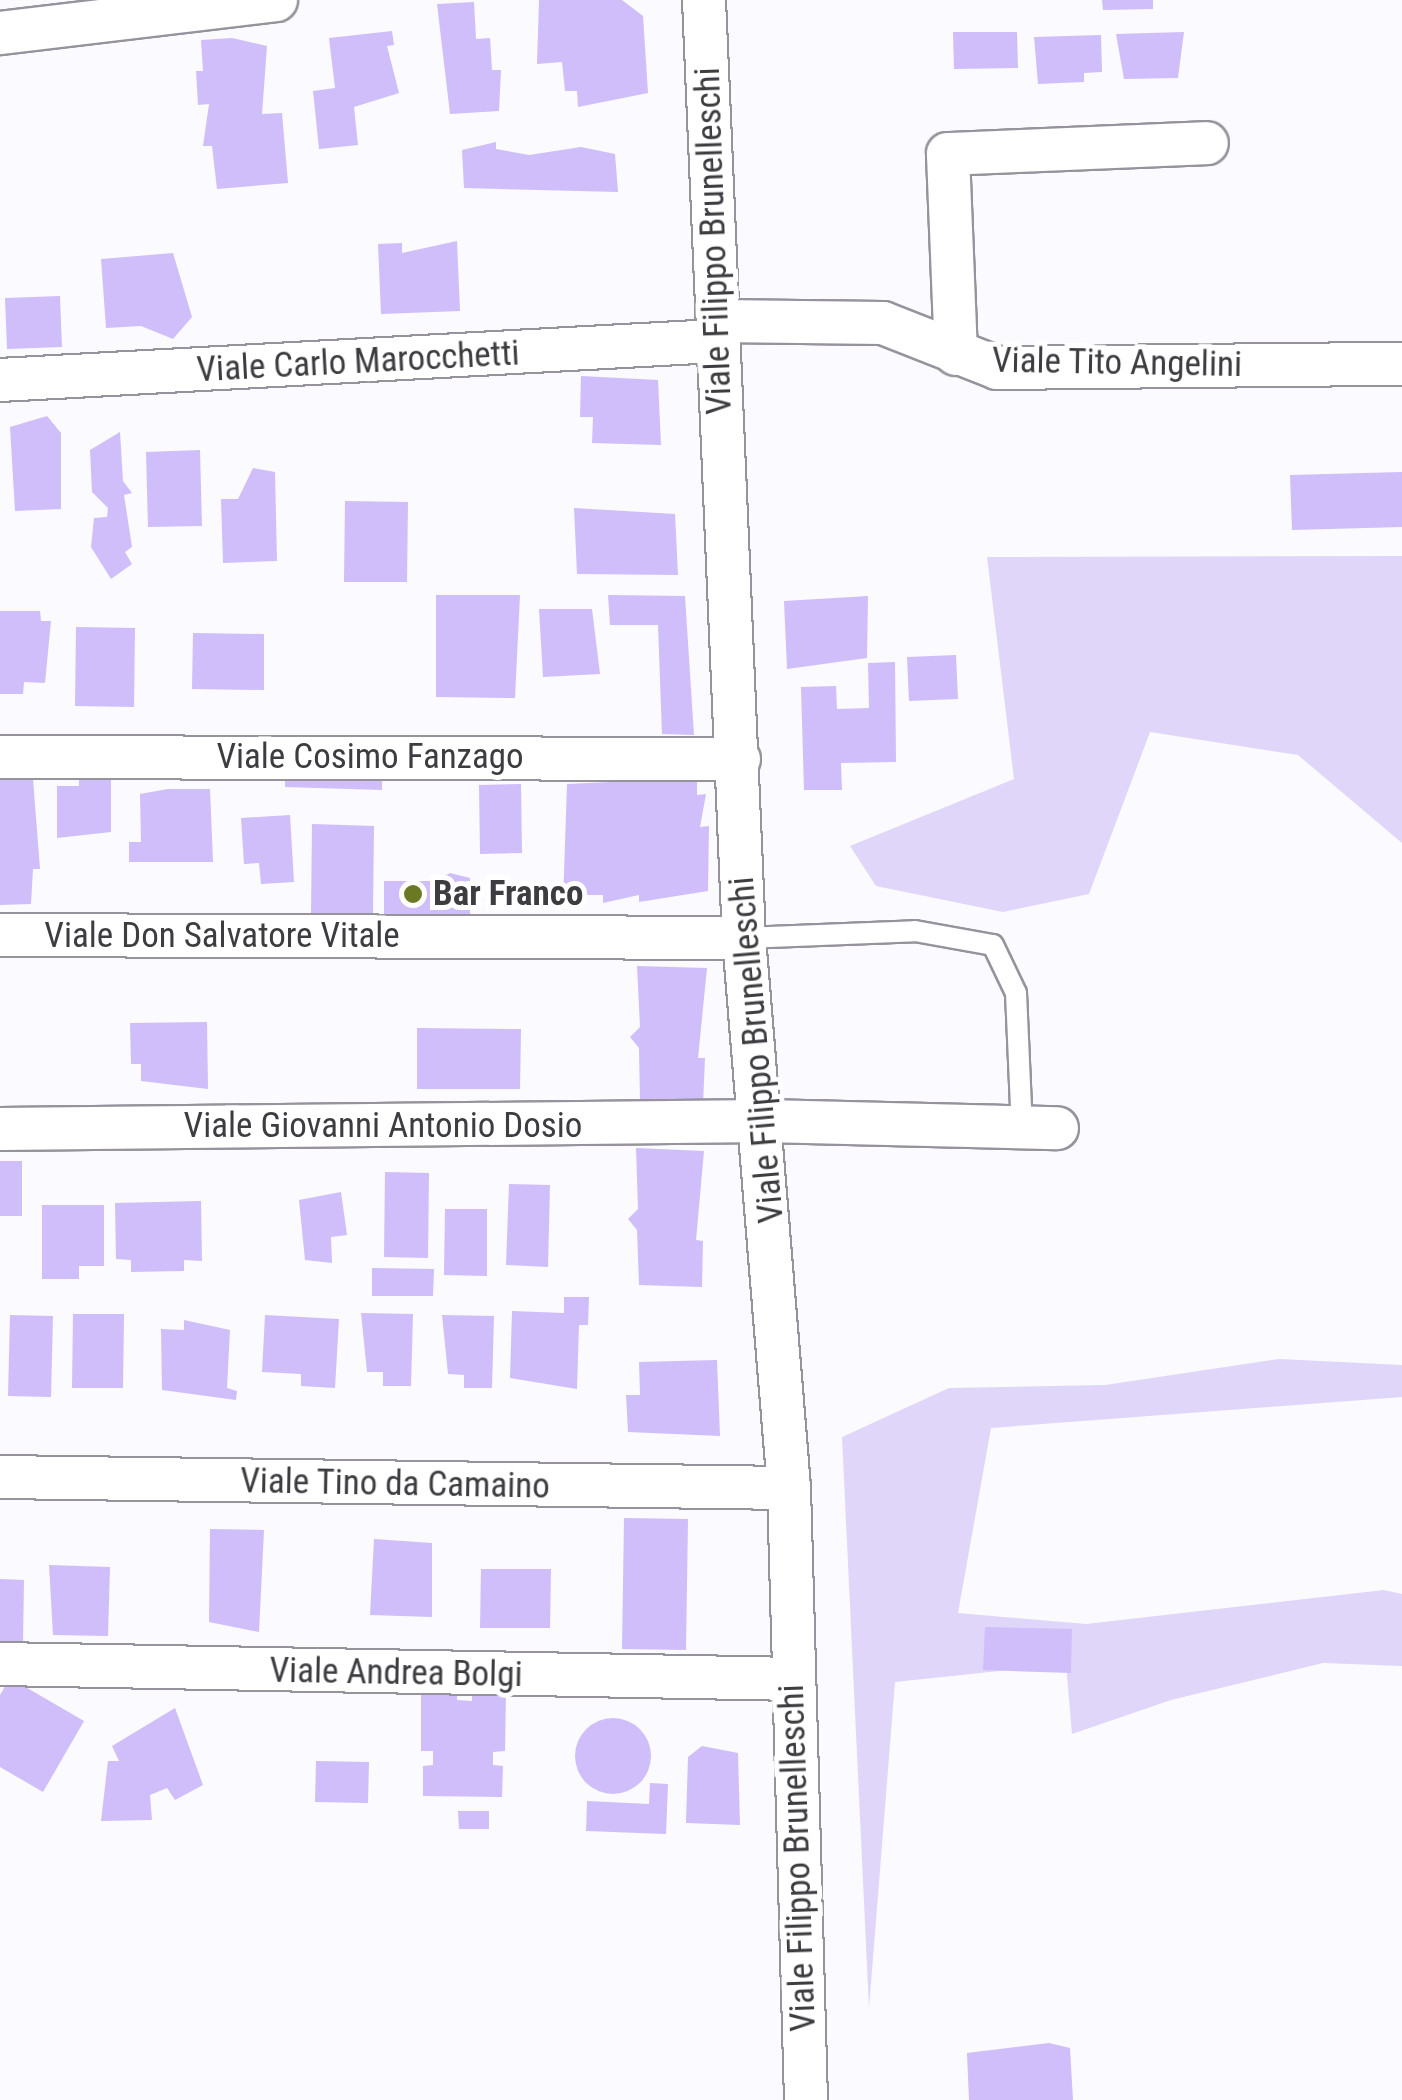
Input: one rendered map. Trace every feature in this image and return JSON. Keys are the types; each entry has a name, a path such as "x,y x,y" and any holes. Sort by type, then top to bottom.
{"street":[{"path":"0,33 276,0"},
{"name":"Viale Filippo Brunelleschi","path":"704,0 744,938 765,1121 789,1488 806,2100"},
{"path":"956,354 948,154 1208,143"},
{"name":"Viale Tito Angelini","path":"718,331 883,323 997,368 1402,364"},
{"name":"Viale Carlo Marocchetti","path":"0,380 718,331"},
{"name":"Viale Cosimo Fanzago","path":"0,757 739,759"},
{"name":"Viale Don Salvatore Vitale","path":"0,935 744,938"},
{"name":"Viale Giovanni Antonio Dosio","path":"0,1129 765,1121 1040,1128"},
{"name":"Viale Tino da Camaino","path":"0,1477 789,1488"},
{"name":"Viale Andrea Bolgi","path":"0,1664 792,1679"}],"lane":[{"path":"744,938 915,931 994,945 1016,993 1040,1128"}],"shaded area":[{"path":"1402,556 1402,843 1298,755 1150,732 1089,894 1003,912 876,886 850,846 1014,779 987,557"},
{"path":"1279,1359 1402,1365 1402,1397 991,1428 958,1613 1086,1624 1384,1590 1402,1594 1402,1666 1323,1663 1171,1700 1072,1734 1066,1664 895,1682 869,2008 842,1437 949,1388 1105,1385"}],"building":[{"path":"539,0 622,0 643,16 648,93 578,107 577,91 565,91 562,62 537,64"},
{"path":"1102,0 1153,0 1153,9 1103,10"},
{"path":"474,2 476,39 490,38 492,70 501,70 499,111 450,114 437,4"},
{"path":"392,31 394,45 387,46 399,93 354,107 358,145 319,149 313,91 335,88 329,38"},
{"path":"953,32 1017,32 1018,68 954,69"},
{"path":"1184,32 1178,78 1124,79 1116,34"},
{"path":"1101,35 1102,72 1084,73 1084,82 1038,84 1034,37"},
{"path":"232,38 267,46 262,114 282,113 288,183 217,189 212,146 203,146 209,104 198,105 196,71 203,71 201,40"},
{"path":"496,142 496,149 529,155 581,147 615,154 618,192 464,188 462,150"},
{"path":"457,241 460,311 381,314 378,244 402,243 402,253"},
{"path":"173,253 192,317 173,339 141,326 106,328 101,259"},
{"path":"60,296 62,347 7,349 5,298"},
{"path":"581,376 658,380 661,445 592,443 593,417 580,417"},
{"path":"47,416 61,433 61,509 15,511 10,427"},
{"path":"120,432 123,481 132,493 124,495 132,547 125,552 132,564 111,579 91,547 94,518 107,517 108,508 92,492 90,450"},
{"path":"200,450 202,526 148,527 146,452"},
{"path":"253,468 275,472 277,561 223,563 221,499 238,499"},
{"path":"1402,472 1402,527 1292,530 1290,475"},
{"path":"345,501 408,502 407,582 344,582"},
{"path":"574,508 675,514 678,575 577,574"},
{"path":"436,595 520,595 515,698 436,697"},
{"path":"608,595 685,596 694,735 662,734 658,625 610,625"},
{"path":"868,596 867,658 787,669 784,601"},
{"path":"539,609 592,609 600,674 543,677"},
{"path":"0,611 40,611 41,621 51,621 45,683 24,682 23,694 0,694"},
{"path":"76,627 135,628 134,707 75,706"},
{"path":"193,633 264,634 264,690 192,689"},
{"path":"956,655 958,699 909,701 907,657"},
{"path":"895,662 896,762 841,763 842,790 804,790 801,687 836,686 837,709 869,708 868,663"},
{"path":"382,765 382,790 285,787 285,767"},
{"path":"0,775 33,779 40,869 33,869 31,904 0,905"},
{"path":"697,778 697,795 706,794 700,827 709,826 708,891 639,902 639,895 603,903 603,895 585,895 585,903 563,904 567,784"},
{"path":"79,780 111,780 111,832 57,838 57,786 79,786"},
{"path":"521,784 522,853 480,854 479,785"},
{"path":"210,789 213,862 129,862 129,842 141,842 140,794"},
{"path":"290,815 294,882 261,884 259,863 244,864 241,818"},
{"path":"312,824 374,826 373,914 311,913"},
{"path":"450,873 470,878 470,916 384,917 384,881 434,881"},
{"path":"637,966 707,968 698,1058 705,1058 703,1104 640,1102 639,1048 630,1037 640,1027"},
{"path":"207,1022 208,1089 141,1081 141,1064 131,1064 130,1023"},
{"path":"417,1028 521,1029 520,1089 417,1089"},
{"path":"636,1148 704,1151 696,1240 703,1241 702,1287 639,1285 637,1230 628,1219 638,1209"},
{"path":"0,1161 22,1161 22,1216 0,1216"},
{"path":"385,1172 429,1173 428,1258 384,1257"},
{"path":"509,1184 550,1185 548,1267 506,1265"},
{"path":"341,1192 347,1235 331,1237 332,1263 305,1260 299,1200"},
{"path":"201,1201 202,1261 184,1260 184,1271 131,1272 131,1260 116,1259 115,1203"},
{"path":"42,1205 104,1205 104,1266 79,1266 79,1279 42,1279"},
{"path":"445,1209 487,1209 487,1276 444,1275"},
{"path":"372,1268 434,1269 433,1296 372,1296"},
{"path":"564,1297 589,1297 588,1325 579,1325 577,1389 510,1378 512,1311 564,1313"},
{"path":"361,1313 413,1314 411,1386 383,1386 383,1372 367,1372"},
{"path":"73,1314 124,1314 123,1388 72,1388"},
{"path":"10,1315 53,1316 51,1397 8,1396"},
{"path":"265,1315 339,1319 335,1388 301,1386 301,1374 262,1372"},
{"path":"442,1315 494,1316 492,1388 464,1388 464,1375 448,1374"},
{"path":"184,1320 230,1330 227,1388 237,1391 236,1400 162,1390 161,1329 184,1330"},
{"path":"717,1360 720,1436 628,1432 626,1395 640,1395 639,1362"},
{"path":"624,1518 688,1519 686,1650 622,1649"},
{"path":"210,1529 264,1530 259,1632 209,1622"},
{"path":"374,1539 432,1543 432,1617 370,1615"},
{"path":"49,1565 110,1567 108,1636 53,1635"},
{"path":"481,1569 551,1569 550,1628 480,1628"},
{"path":"0,1579 24,1580 23,1642 0,1641"},
{"path":"985,1627 1072,1629 1071,1673 983,1670"},
{"path":"10,1678 84,1721 43,1792 0,1767 0,1695"},
{"path":"421,1691 457,1691 457,1700 472,1701 472,1691 506,1691 505,1751 493,1752 493,1765 503,1766 502,1797 423,1796 423,1766 433,1765 433,1751 421,1751"},
{"path":"175,1708 203,1785 175,1800 167,1788 150,1795 152,1820 101,1821 108,1761 119,1761 112,1746"},
{"path":"613,1718 640,1729 651,1756 640,1783 613,1794 586,1783 575,1756 586,1729"},
{"path":"702,1746 738,1753 740,1825 686,1823 688,1757"},
{"path":"316,1761 369,1762 368,1803 315,1802"},
{"path":"650,1783 668,1784 666,1834 586,1831 587,1801 649,1804"},
{"path":"458,1811 489,1811 489,1829 459,1829"},
{"path":"1049,2043 1070,2048 1073,2100 969,2100 967,2053"}],"place":[{"name":"Bar Franco","path":"413,894"}]}
